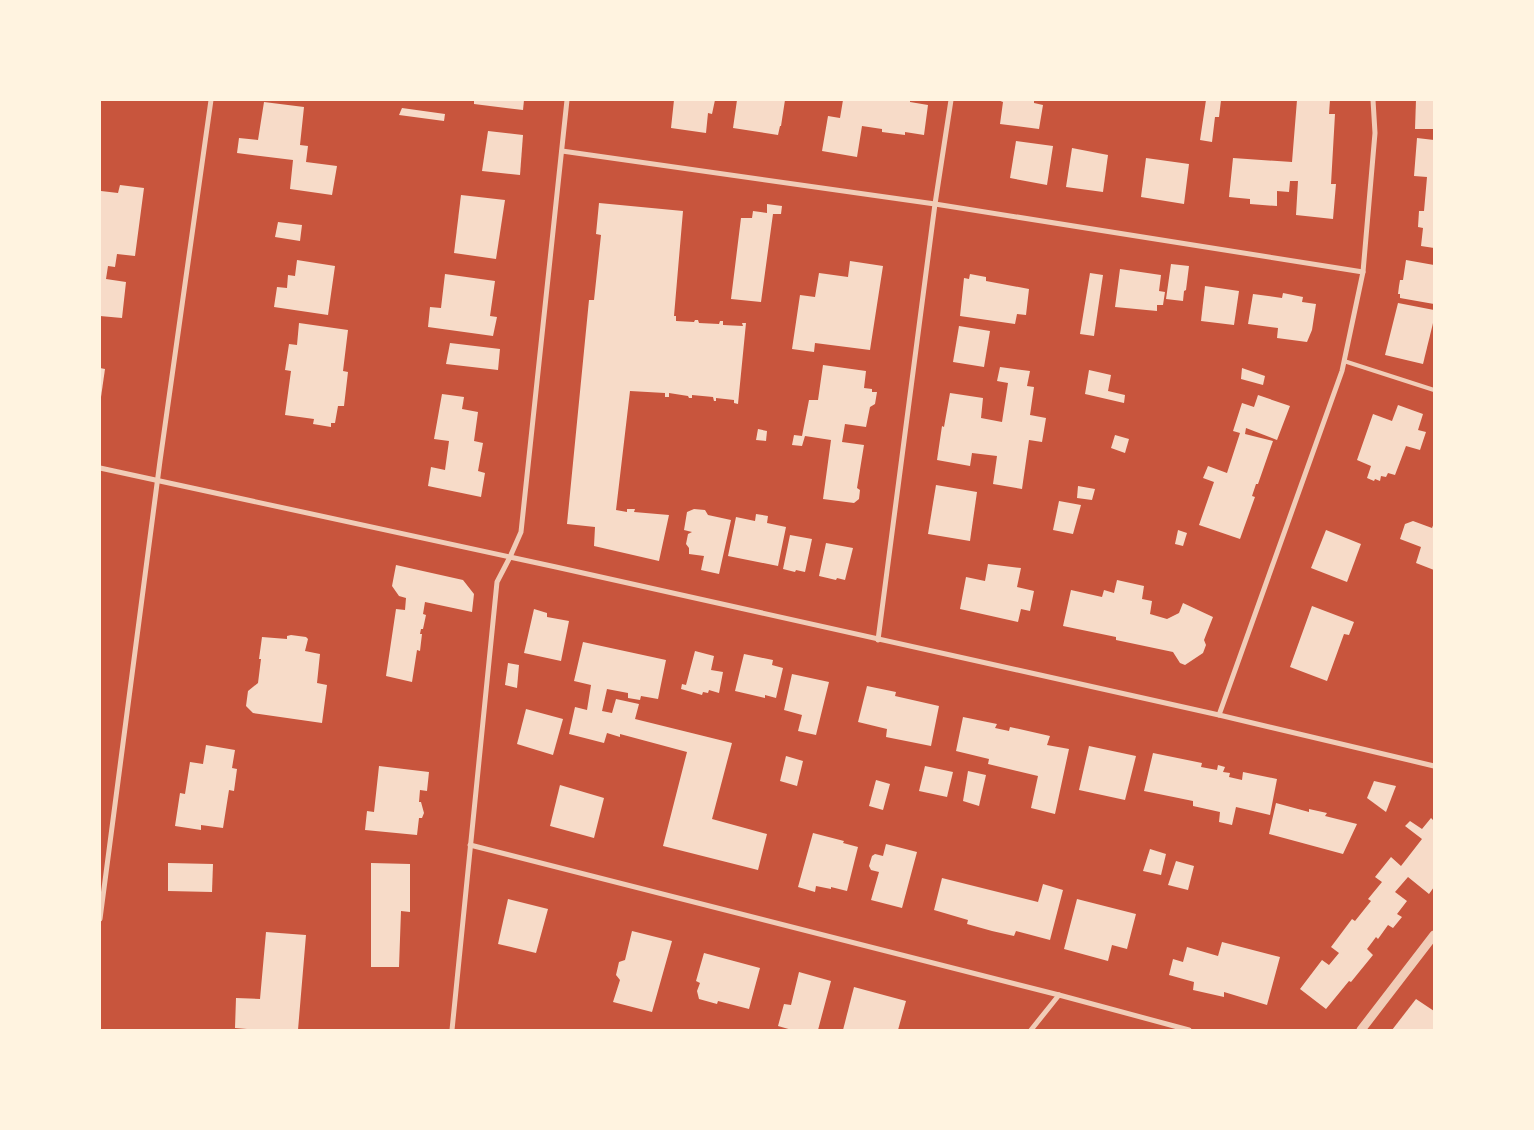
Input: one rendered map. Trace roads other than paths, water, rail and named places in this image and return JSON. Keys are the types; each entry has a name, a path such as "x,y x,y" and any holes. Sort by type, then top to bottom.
{"street":[{"path":"100,919 157,480 211,100"},
{"path":"452,1030 497,582 521,532 567,100"},
{"path":"878,640 935,204 951,100"},
{"path":"1219,716 1342,372 1363,272 1375,133 1373,100"},
{"path":"562,151 935,204 1363,272"},
{"path":"100,468 510,557 1434,766"},
{"path":"470,845 1059,995 1189,1030"},
{"path":"1361,1030 1434,935"},
{"path":"1031,1030 1059,995"}],"lane":[{"path":"1344,360 1434,390"}]}
